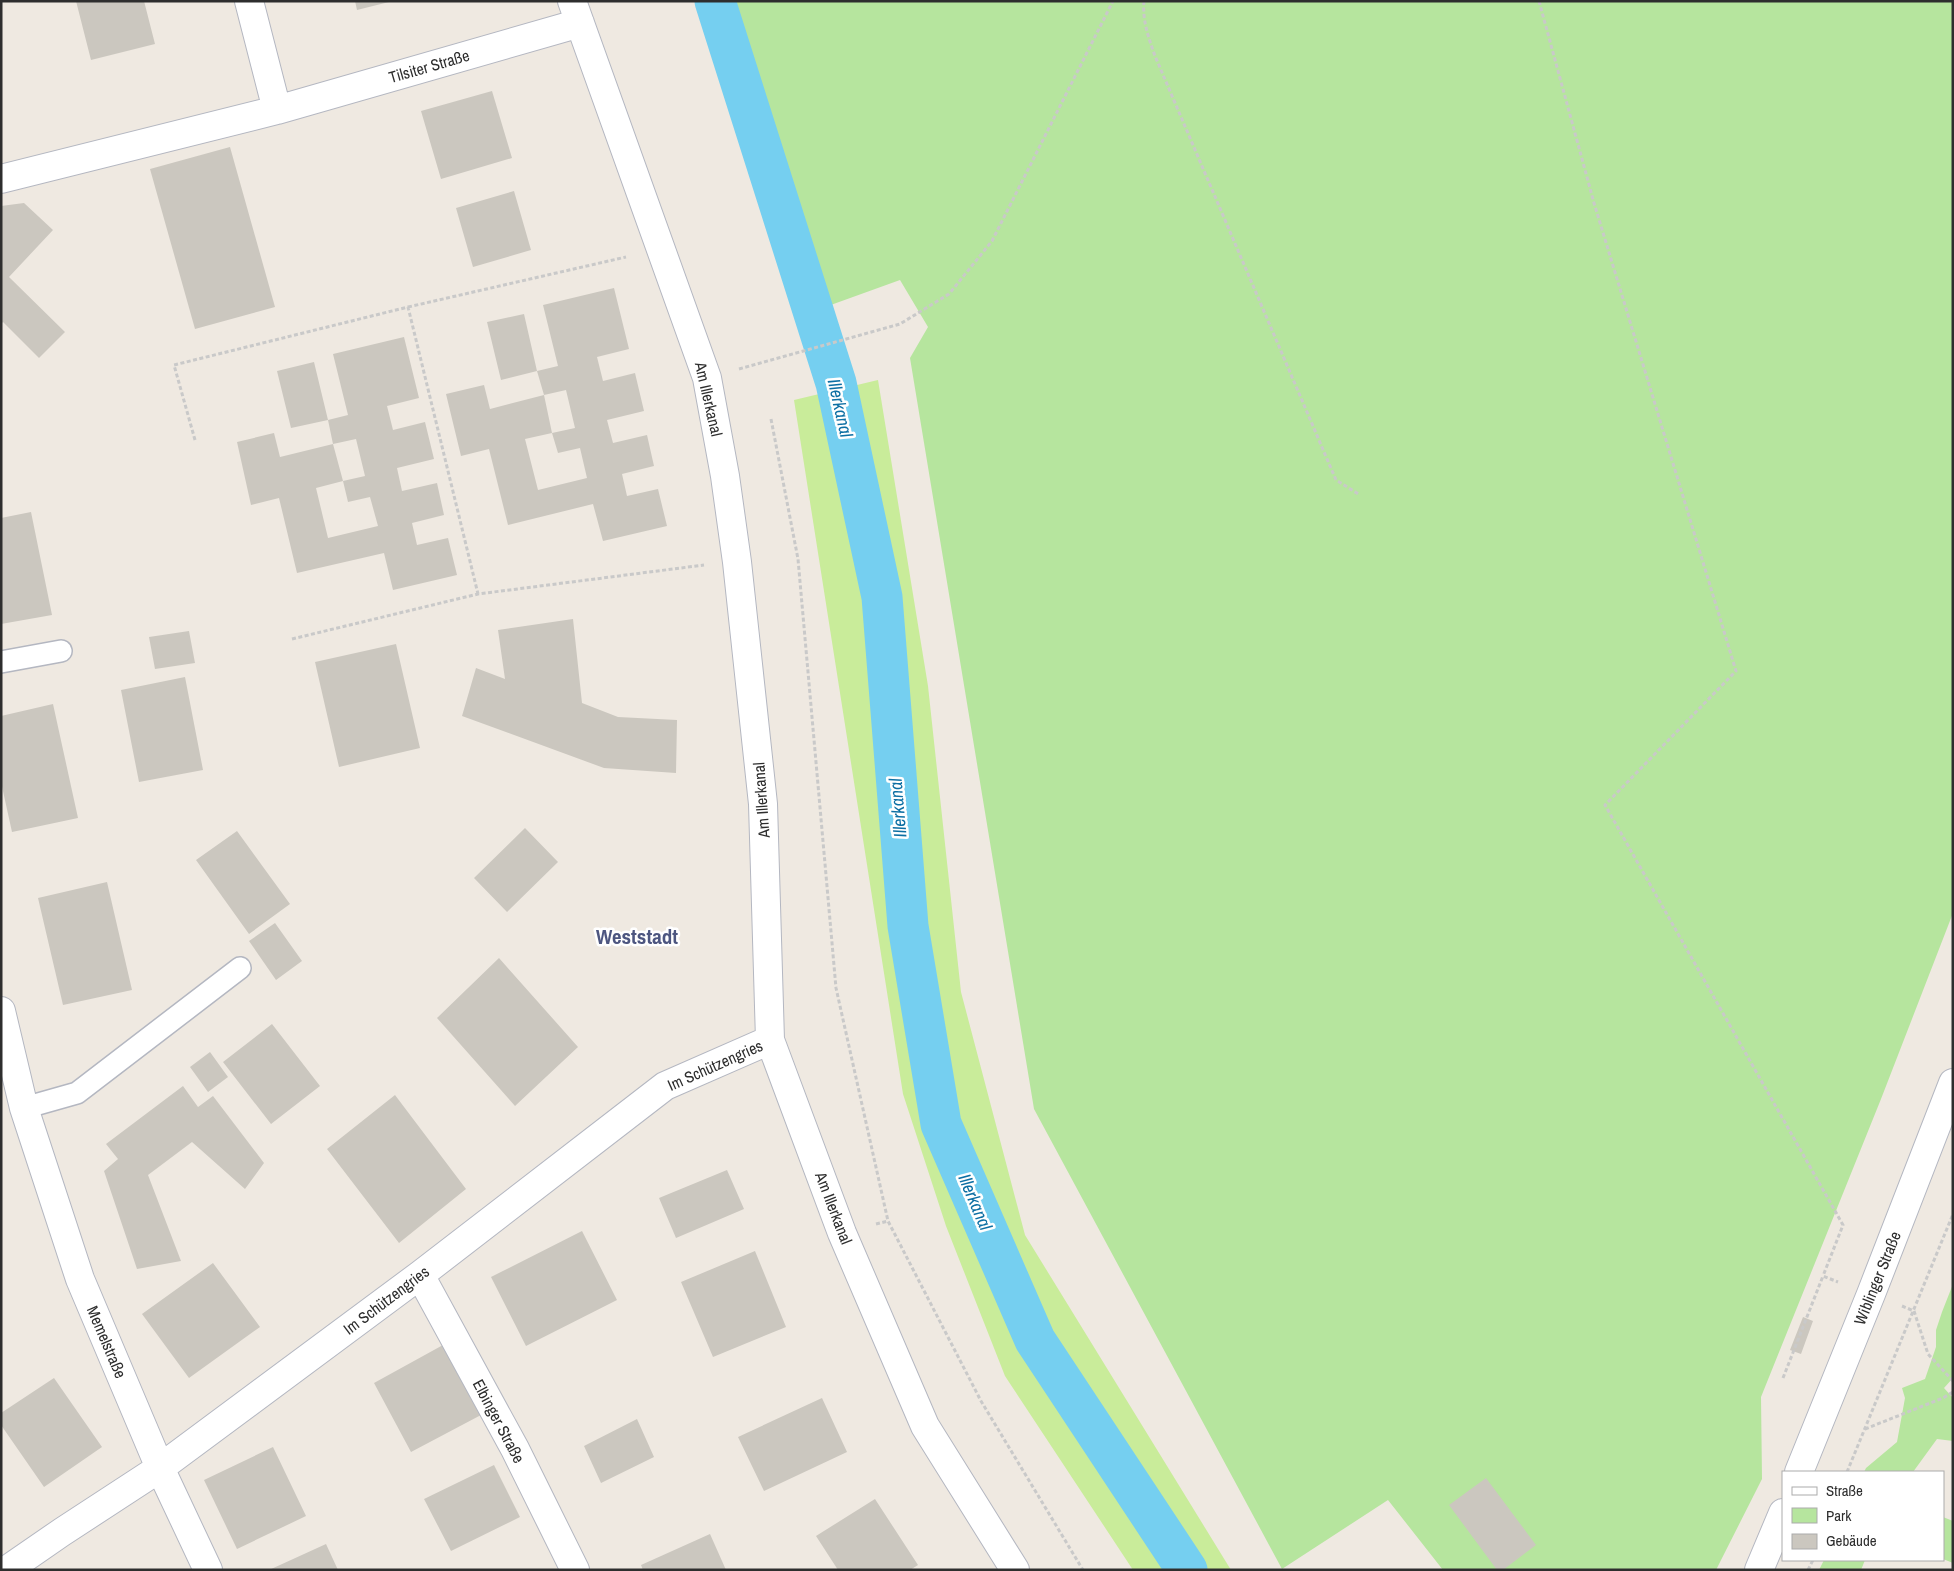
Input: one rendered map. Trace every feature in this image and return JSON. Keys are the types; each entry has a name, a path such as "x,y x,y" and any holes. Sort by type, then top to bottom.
{"street":[{"path":"249,1 277,110"},
{"name":"Tilsiter Straße","path":"1,179 277,110 576,12"},
{"name":"Am Illerkanal","path":"576,12 707,378 725,476 763,804 770,1040 842,1233 925,1426 1015,1570"},
{"name":"Memelstraße","path":"1,1012 24,1108 80,1279 160,1468 208,1570"},
{"name":"Im Schützengries","path":"8,1570 160,1468 420,1275 665,1086 770,1040"},
{"name":"Wiblinger Straße","path":"1799,1471 1953,1083"},
{"name":"Elbinger Straße","path":"420,1275 514,1449 575,1570"},
{"path":"1759,1570 1782,1515"}],"lane":[{"path":"1,662 61,651"},
{"path":"24,1108 78,1093 240,968"}],"path":[{"path":"753,364 900,324 949,294 992,241 1113,1"},
{"path":"1144,1 1143,8 1148,36 1155,56 1336,480 1360,495"},
{"path":"1539,1 1594,203 1736,671 1605,805 1843,1225 1823,1276"},
{"path":"195,440 174,365 408,307 660,249"},
{"path":"408,307 478,594"},
{"path":"771,419 798,559 836,988 888,1221 981,1401 1083,1570"},
{"path":"292,639 478,594 678,567 736,562"},
{"path":"1848,1471 1953,1214"},
{"path":"1914,1311 1928,1354 1953,1381"},
{"path":"1864,1429 1953,1392"}],"green space":[{"path":"729,1 1953,1 1953,913 1881,1099 1761,1397 1762,1479 1716,1570 1443,1570 1388,1500 1282,1569 1034,1109 910,358 928,327 900,280 828,306"},
{"path":"878,380 928,686 961,992 1025,1235 1231,1570 1133,1570 1005,1376 946,1226 903,1094 794,400"},
{"path":"1953,1284 1953,1378 1944,1388 1953,1398 1953,1441 1937,1439 1914,1471 1864,1471 1897,1442 1905,1398 1902,1388 1925,1379 1936,1347 1936,1330"},
{"path":"1944,1517 1953,1521 1953,1563 1944,1559"},
{"path":"1824,1561 1865,1561 1861,1570 1819,1570"}],"building":[{"path":"76,1 144,1 155,44 91,60"},
{"path":"355,1 388,1 389,2 357,10"},
{"path":"492,91 512,158 441,179 421,111"},
{"path":"230,147 275,307 195,329 150,169"},
{"path":"514,191 531,250 473,267 456,208"},
{"path":"24,203 53,230 9,277 65,332 39,358 3,322 1,324 1,206"},
{"path":"614,288 629,349 597,357 603,381 635,373 644,411 607,420 613,443 647,435 654,466 622,474 627,496 658,489 667,526 603,541 593,504 508,525 489,449 461,456 446,394 484,385 490,409 544,395 537,371 558,366 543,305","holes":["566,390 575,428 552,433 544,395","552,433 558,453 580,448 587,478 538,490 525,439"]},
{"path":"524,314 537,371 501,380 487,322"},
{"path":"404,337 419,398 387,406 393,430 425,422 434,459 397,468 402,491 437,483 444,515 412,523 417,545 448,538 457,575 393,590 384,553 297,573 279,498 251,505 237,442 274,433 280,457 333,444 328,420 348,415 333,354","holes":["356,439 365,476 343,481 333,444","343,481 348,502 370,497 378,526 328,538 316,488"]},
{"path":"314,362 328,420 291,428 277,371"},
{"path":"31,512 52,615 1,624 1,518"},
{"path":"573,619 582,703 618,717 677,720 676,773 604,768 462,716 476,668 505,679 498,630"},
{"path":"189,631 195,663 155,669 149,637"},
{"path":"396,644 420,748 339,767 315,662"},
{"path":"185,677 203,770 139,782 121,690"},
{"path":"53,704 78,818 12,832 1,782 1,716"},
{"path":"525,828 558,862 507,912 474,878"},
{"path":"237,831 290,904 249,934 196,860"},
{"path":"107,882 132,990 63,1005 38,898"},
{"path":"275,923 302,961 276,980 249,941"},
{"path":"499,958 578,1047 515,1106 437,1018"},
{"path":"272,1024 320,1086 271,1124 223,1062"},
{"path":"210,1052 228,1077 208,1092 190,1067"},
{"path":"183,1086 198,1107 213,1096 264,1163 245,1189 192,1142 148,1175 181,1261 137,1269 104,1171 118,1159 106,1144"},
{"path":"395,1095 466,1189 399,1243 327,1149"},
{"path":"727,1170 744,1209 676,1238 659,1198"},
{"path":"582,1231 617,1300 526,1346 491,1277"},
{"path":"755,1251 786,1327 713,1357 681,1282"},
{"path":"213,1263 260,1327 189,1378 142,1314"},
{"path":"1803,1317 1813,1321 1801,1354 1790,1350"},
{"path":"443,1345 481,1415 411,1452 374,1383"},
{"path":"54,1378 102,1447 44,1487 1,1425 1,1413"},
{"path":"822,1398 847,1452 764,1491 738,1437"},
{"path":"637,1419 654,1457 601,1483 584,1446"},
{"path":"273,1447 306,1516 237,1549 204,1480"},
{"path":"494,1465 520,1517 451,1551 424,1499"},
{"path":"1486,1478 1536,1545 1503,1570 1497,1570 1449,1505"},
{"path":"875,1499 918,1565 910,1570 838,1570 816,1536"},
{"path":"710,1534 726,1570 643,1570 641,1565"},
{"path":"326,1544 338,1570 269,1570"}],"waterway":[{"name":"Illerkanal","path":"715,1 836,383 882,597 908,926 941,1124 1035,1340 1187,1570"}],"district":[{"name":"Weststadt","path":"637,937"}]}
